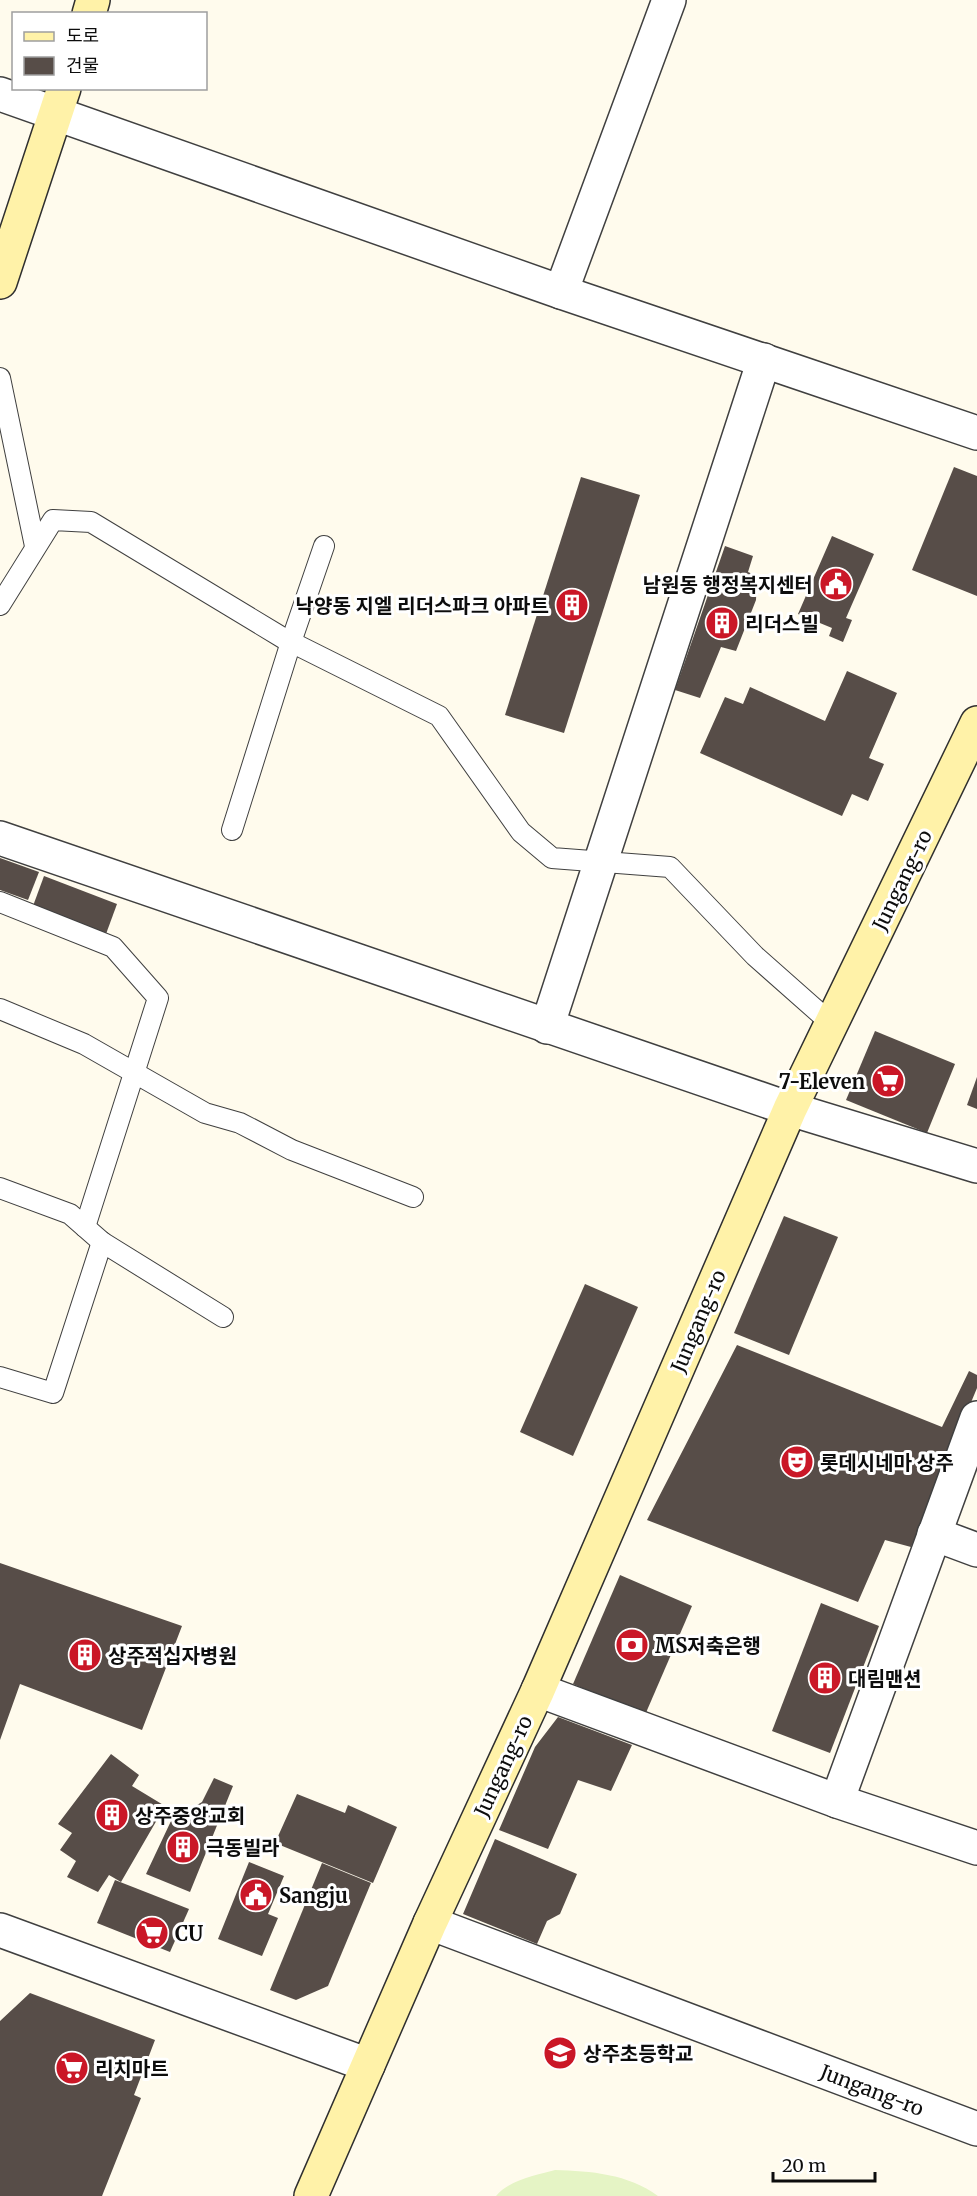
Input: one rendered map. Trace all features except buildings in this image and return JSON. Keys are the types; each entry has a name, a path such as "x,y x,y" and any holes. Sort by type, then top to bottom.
{"main road":[{"path":"0,282 60,101"},
{"name":"Jungang-ro","path":"311,2196 430,1923 538,1690 790,1109 833,1025 977,723"}],"street":[{"path":"561,292 669,0"},
{"path":"0,94 60,101 561,292 977,433"},
{"path":"546,1027 764,360"},
{"path":"0,838 790,1109 977,1166"},
{"path":"837,1801 977,1418"},
{"path":"934,1534 977,1550"},
{"path":"538,1690 837,1801 977,1848"},
{"name":"Jungang-ro","path":"430,1923 977,2129"},
{"path":"0,1930 368,2065"}],"lane":[{"path":"0,378 35,546"},
{"path":"0,605 53,520 91,522 291,642 439,716 521,832 552,858 670,867 755,956 833,1025"},
{"path":"232,830 291,642 324,546"},
{"path":"0,902 113,947 158,998 85,1227"},
{"path":"0,1009 84,1044 135,1071 205,1113 240,1124 292,1150 413,1197"},
{"path":"0,1188 70,1214 102,1242 223,1317"},
{"path":"0,1377 53,1394 102,1242"}],"green space":[{"path":"555,2170 582,2171 622,2178 658,2196 496,2196 501,2190 515,2182"}],"place":[{"name":"남원동 행정복지센터","path":"836,584"},
{"name":"낙양동 지엘 리더스파크 아파트","path":"572,605"},
{"name":"리더스빌","path":"722,623"},
{"name":"7-Eleven","path":"888,1081"},
{"name":"롯데시네마 상주","path":"797,1462"},
{"name":"MS저축은행","path":"632,1645"},
{"name":"상주적십자병원","path":"85,1655"},
{"name":"대림맨션","path":"825,1678"},
{"name":"상주중앙교회","path":"112,1815"},
{"name":"극동빌라","path":"183,1847"},
{"name":"Sangju","path":"256,1895"},
{"name":"CU","path":"152,1933"},
{"name":"상주초등학교","path":"560,2053"},
{"name":"리치마트","path":"72,2068"}]}
